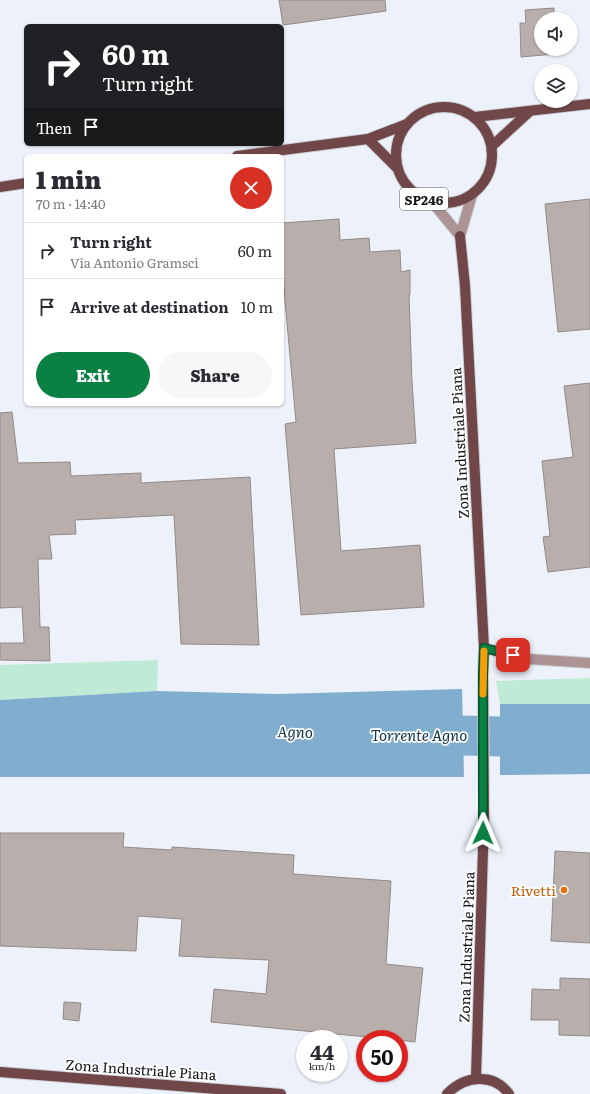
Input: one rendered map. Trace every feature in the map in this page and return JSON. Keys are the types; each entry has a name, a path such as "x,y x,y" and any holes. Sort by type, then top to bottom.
{"main road":[{"path":"475,117 590,104"},
{"name":"SP246","path":"440,107 453,107 475,117 483,125 489,135 492,146 493,160 489,174 482,186 472,196 447,204 434,203 421,198 411,190 403,180 397,168 397,145 401,134 417,115 440,107"},
{"path":"492,146 529,112"},
{"path":"252,154 368,139 408,124"},
{"path":"368,139 397,168"},
{"path":"0,187 24,183"},
{"name":"Zona Industriale Piana","path":"460,236 465,286 484,648"},
{"name":"Zona Industriale Piana","path":"476,1078 484,817 483,675"},
{"name":"Zona Industriale Piana","path":"0,1072 281,1094"},
{"path":"448,1094 453,1088 462,1082 476,1078 486,1079 498,1084 509,1094"}],"street":[{"path":"460,236 472,196"},
{"path":"434,203 460,236"},
{"path":"483,675 484,648 528,659 590,663"}],"green space":[{"path":"158,660 157,691 0,700 0,665"},
{"path":"590,678 590,704 500,704 496,681"}],"water":[{"name":"Torrente Agno","path":"462,689 464,777 0,777 0,700 157,691 277,694"},
{"name":"Torrente Agno","path":"500,704 590,704 590,774 500,775"}],"building":[{"path":"279,0 385,0 386,11 283,24"},
{"path":"554,8 554,12 534,12 534,56 521,57 520,23 526,23 525,10"},
{"path":"590,199 590,329 558,332 545,204"},
{"path":"339,219 340,240 369,238 370,252 400,250 401,272 410,270 409,295 416,443 334,449 341,551 420,545 424,607 301,615 285,424 296,422 284,287 284,223"},
{"path":"590,383 590,567 548,572 543,537 550,536 542,461 573,457 564,386"},
{"path":"12,412 18,463 70,462 71,476 141,473 141,483 250,477 259,645 181,644 174,515 75,520 76,534 49,535 52,559 38,559 40,627 49,627 50,661 0,660 0,643 24,643 22,607 0,608 0,413"},
{"path":"0,833 124,833 123,847 172,850 172,847 294,855 293,874 391,881 386,964 423,968 415,1042 408,1041 408,1030 356,1030 356,1036 348,1035 348,1030 296,1030 211,1022 214,989 266,994 269,960 179,956 182,919 138,916 136,951 0,946"},
{"path":"555,851 590,853 590,943 551,941"},
{"path":"560,978 590,979 590,1036 559,1035 559,1020 531,1020 532,989 560,990"},
{"path":"64,1002 81,1003 79,1021 63,1019"}],"waterway":[{"name":"Agno","path":"408,734 590,739"}],"slow traffic":[{"path":"483,694 484,651"}],"place":[{"name":"Rivetti","path":"564,890"}],"route":[{"path":"483,833 484,648 513,655"}]}
